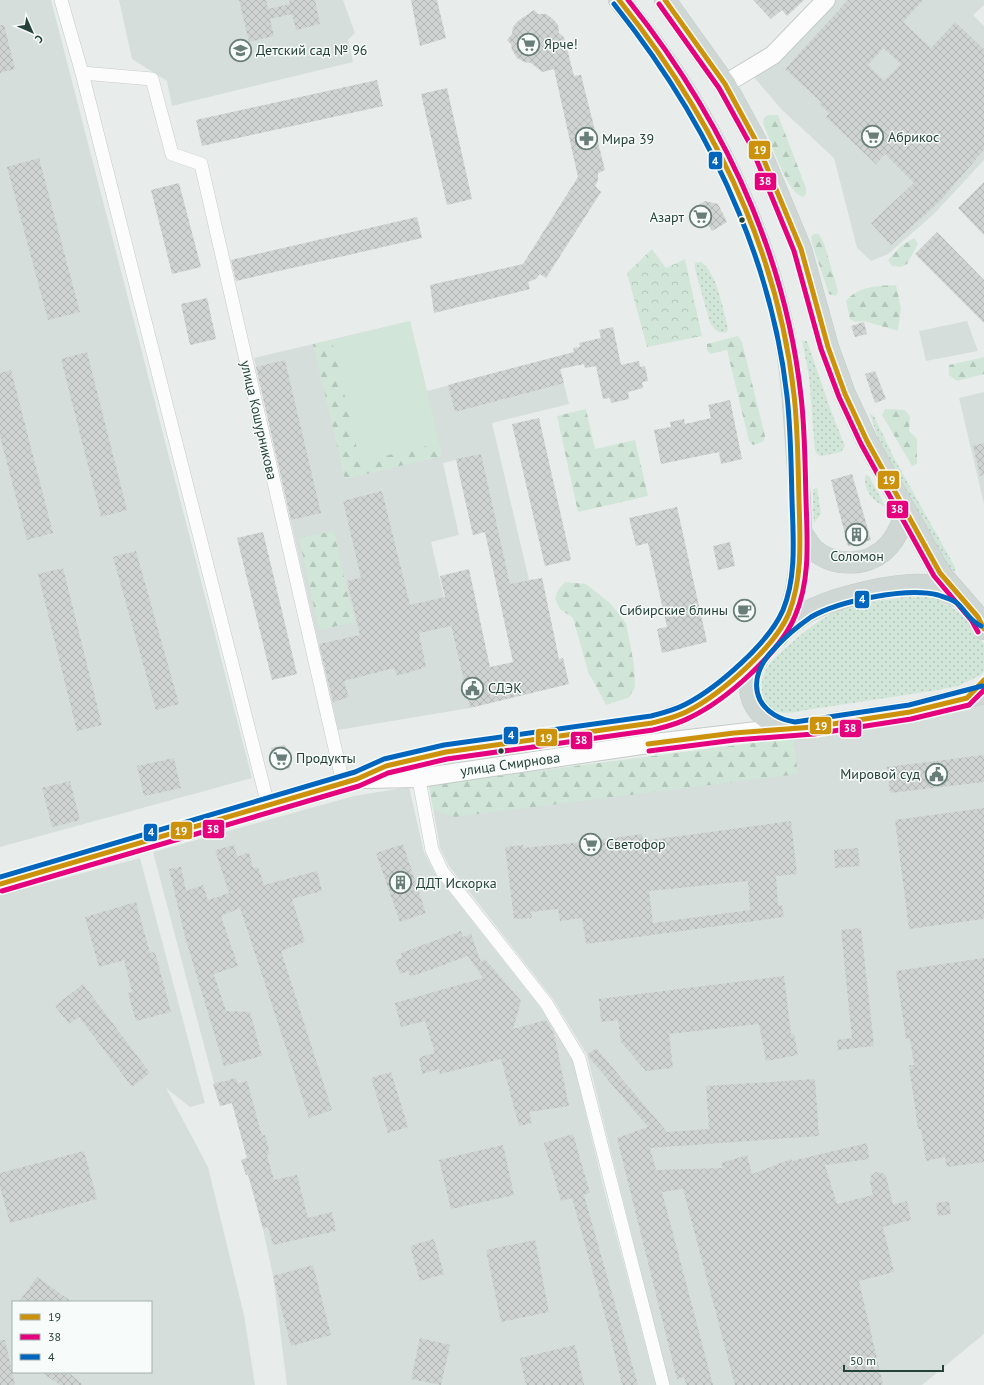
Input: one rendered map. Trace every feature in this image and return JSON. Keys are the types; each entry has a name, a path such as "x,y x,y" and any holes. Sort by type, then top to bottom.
{"main road":[{"path":"619,0 677,78 709,133 735,183 765,260 784,332 794,396 800,530 796,590 789,613 778,636"},
{"path":"665,0 725,84 756,140 801,249 822,329 846,394 867,441 940,573 982,622"},
{"path":"725,84 772,55 826,0"},
{"path":"800,530 814,549 819,552 839,563 856,563 879,554 889,545 899,530 906,512"},
{"path":"962,598 939,588 925,585 903,586 869,592 814,608 798,618 778,636 756,660 751,676 749,692 754,706 765,718 782,728 795,729 910,712 975,695 984,680"},
{"name":"улица Смирнова","path":"0,884 350,781 386,766 415,758 446,752 652,723 673,717 706,700 756,660"},
{"name":"улица Смирнова","path":"350,781 419,778 655,743 782,728"}],"street":[{"path":"61,0 82,73 268,805"},
{"name":"улица Кошурникова","path":"82,73 152,79 172,154 201,164 350,781"},
{"path":"415,758 432,850 442,871 546,1003 579,1058 663,1385"}],"shaded area":[{"path":"0,0 51,0 252,778 0,847"},
{"name":"Детский сад № 96","path":"119,0 343,0 355,33 348,40 353,62 172,106 167,81 132,59"},
{"path":"826,0 984,0 984,5 973,15 984,26 984,160 934,214 888,254 871,261 857,248 834,158 781,109 748,70"},
{"path":"410,321 427,391 557,357 569,404 492,423 529,580 542,578 556,645 525,652 485,532 473,535 456,460 443,463 459,535 431,542 470,708 338,730 254,358"},
{"path":"967,321 978,351 926,361 919,331"},
{"path":"984,392 984,504 959,398"},
{"path":"984,701 984,1334 922,1385 669,1385 587,1055 553,999 449,866 440,848 429,785 848,731"},
{"path":"409,787 424,852 436,875 540,1007 558,1032 573,1061 604,1189 656,1385 287,1385 273,1276 263,1229 248,1175 246,1175 241,1160 249,1157 232,1103 220,1106 153,852 354,796"},
{"path":"140,858 205,1103 190,1107 166,1088 208,1167 244,1315 255,1385 0,1385 0,895"}],"green space":[{"path":"769,115 778,115 806,188 806,194 803,197 797,194 791,186 775,153 763,123 764,118"},
{"path":"814,234 819,234 824,243 838,291 836,296 829,294 812,243 811,237"},
{"path":"914,238 918,244 907,264 901,267 892,266 888,260 901,246"},
{"path":"652,249 666,268 685,259 702,336 647,347 627,273"},
{"path":"701,262 707,267 719,292 728,328 727,332 717,331 710,323 695,269 695,263"},
{"path":"896,285 901,308 898,331 864,321 855,322 850,319 846,301 851,296 857,292 869,288"},
{"path":"410,321 439,443 360,462 332,340"},
{"path":"738,336 742,342 765,436 763,442 753,445 749,441 727,350 710,354 707,350 707,344"},
{"path":"332,340 360,461 439,443 442,456 345,479 313,344"},
{"path":"802,341 807,341 831,411 845,446 841,452 821,456 817,454 815,450 809,376"},
{"path":"984,357 984,374 957,381 949,375 949,365"},
{"path":"586,409 595,449 635,440 648,496 578,512 557,416"},
{"path":"885,409 905,410 910,417 909,431 917,439 917,464 912,466 882,415"},
{"path":"870,414 874,416 894,458 955,567 955,571 951,570 945,563 880,444"},
{"path":"868,475 886,507 873,499 870,495 865,482 865,476"},
{"path":"817,488 821,514 814,523 813,489"},
{"path":"334,531 354,622 319,630 299,538"},
{"path":"565,582 586,584 610,603 626,623 634,665 635,688 628,698 606,705 588,671 573,618 560,609 555,599 558,590"},
{"path":"909,596 935,598 949,605 970,622 984,644 984,671 981,675 958,686 938,690 796,712 779,712 767,705 762,692 762,685 768,666 805,631 822,619 838,611 868,603"},
{"path":"793,738 798,774 455,817 433,809 429,785"}],"building":[{"path":"239,0 266,0 268,9 290,4 289,0 315,0 320,24 296,30 292,14 270,19 274,36 249,42"},
{"path":"411,0 437,0 446,38 420,46"},
{"path":"753,0 804,0 787,16 782,10 771,19"},
{"path":"848,0 923,0 903,22 931,48 955,22 984,49 984,150 939,202 891,245 871,223 914,183 885,154 876,164 826,117 829,113 819,104 821,102 785,69","holes":["883,48 901,64 884,81 868,65"]},
{"path":"534,10 538,14 546,14 558,25 559,33 564,37 574,76 581,75 605,170 598,173 598,180 595,186 601,192 546,278 540,274 536,279 528,282 530,289 434,313 430,285 523,264 578,177 554,69 542,72 531,63 524,62 517,58 512,50 511,44 507,40 512,34 513,27 518,21"},
{"path":"0,25 4,25 15,69 0,73"},
{"path":"377,80 383,106 202,146 196,120"},
{"path":"447,88 472,199 447,205 421,94"},
{"path":"39,158 80,312 48,320 7,167"},
{"path":"984,182 984,235 958,208"},
{"path":"179,183 201,267 172,274 151,190"},
{"path":"705,201 718,204 727,222 712,231 697,206"},
{"path":"417,217 422,238 236,281 231,260"},
{"path":"937,232 984,280 984,323 915,254"},
{"path":"207,298 216,339 190,345 181,304"},
{"path":"864,322 867,334 855,337 851,326"},
{"path":"613,327 621,365 639,361 640,367 645,366 648,381 642,382 643,388 628,392 629,399 611,403 610,398 603,399 596,366 585,368 584,364 560,369 564,383 455,412 448,385 574,352 573,348 580,347 579,343 601,338 599,330"},
{"path":"87,352 127,510 101,517 61,359"},
{"path":"285,360 321,513 291,520 256,367"},
{"path":"11,370 53,533 27,540 0,436 0,373"},
{"path":"875,371 886,399 875,403 865,374"},
{"path":"730,400 742,459 721,464 719,452 661,464 654,430 671,427 670,422 684,419 685,424 711,418 708,405"},
{"path":"539,418 571,560 545,566 512,424"},
{"path":"984,443 984,475 980,476 973,446"},
{"path":"481,454 510,584 542,578 559,659 563,658 569,684 470,708 451,626 419,633 426,667 397,676 394,668 344,681 349,697 333,702 319,644 360,635 347,581 361,578 343,501 382,491 410,605 445,597 440,576 469,569 490,667 513,662 485,532 473,535 456,459"},
{"path":"852,474 871,540 848,546 831,480"},
{"path":"677,507 707,642 662,653 657,629 667,627 648,543 636,546 629,518"},
{"path":"263,532 297,674 272,680 237,538"},
{"path":"730,542 735,566 718,570 713,546"},
{"path":"136,551 179,704 156,710 113,557"},
{"path":"63,568 102,725 77,731 38,574"},
{"name":"Продукты","path":"285,745 290,768 275,770 271,748"},
{"name":"Мировой суд","path":"984,755 984,782 890,793 887,767"},
{"path":"174,758 181,788 144,796 137,766"},
{"path":"70,781 80,820 52,827 42,788"},
{"path":"984,808 984,919 909,929 895,820"},
{"path":"791,821 797,874 776,876 778,906 782,905 784,917 586,944 582,918 560,921 558,909 531,912 532,918 514,919 505,847 523,845 523,848 582,842 581,835 597,833 597,840 642,834 643,841","holes":["748,881 750,910 653,923 649,891"]},
{"name":"ДДТ Искорка","path":"403,844 426,913 400,922 376,853"},
{"path":"234,845 237,857 249,852 253,868 258,867 264,885 317,871 322,891 292,899 305,942 281,951 332,1110 309,1118 240,908 221,916 238,966 214,974 226,1011 250,1012 262,1056 224,1066 185,937 169,869 181,867 186,891 203,885 208,900 229,893 215,850"},
{"path":"858,848 860,866 835,868 834,850"},
{"path":"136,902 150,953 155,952 171,1012 136,1021 128,993 132,992 124,960 99,967 85,917"},
{"path":"861,928 874,1046 838,1050 837,1040 852,1038 841,930"},
{"path":"461,931 463,937 471,934 481,962 485,959 521,1001 513,1029 546,1020 554,1034 569,1106 529,1112 532,1123 519,1126 501,1059 440,1074 439,1069 422,1074 419,1057 435,1053 425,1021 401,1027 395,1003 483,978 468,956 410,977 408,971 400,974 395,960 402,958 401,953"},
{"path":"984,958 984,1162 947,1167 945,1157 926,1161 921,1129 918,1129 909,1065 914,1065 910,1038 906,1039 896,971"},
{"path":"784,976 791,1034 794,1034 798,1055 766,1061 759,1024 669,1034 673,1068 646,1071 621,1042 618,1020 601,1022 599,999"},
{"path":"83,984 150,1073 132,1087 79,1017 69,1024 55,1006"},
{"path":"596,1048 667,1132 709,1129 706,1086 815,1079 819,1136 650,1148 656,1170 723,1168 721,1163 747,1155 752,1174 791,1159 792,1161 867,1143 869,1159 825,1165 837,1204 873,1195 870,1182 871,1176 876,1172 882,1173 886,1176 893,1205 907,1201 911,1220 883,1227 894,1272 859,1281 883,1385 735,1385 683,1189 662,1192 713,1385 686,1385 684,1377 677,1379 617,1138 648,1127 587,1055"},
{"path":"391,1072 408,1127 388,1133 371,1078"},
{"path":"236,1078 238,1084 247,1081 262,1136 265,1135 270,1154 267,1155 274,1180 297,1175 308,1218 332,1212 336,1231 273,1245 268,1227 263,1229 248,1174 246,1175 241,1160 247,1158 232,1103 220,1106 213,1084"},
{"path":"573,1134 590,1193 584,1195 638,1385 622,1385 609,1330 572,1198 561,1201 544,1143"},
{"path":"503,1145 514,1195 451,1209 439,1160"},
{"path":"84,1151 97,1199 10,1223 0,1187 0,1173"},
{"path":"949,1201 951,1214 938,1216 936,1203"},
{"path":"434,1239 444,1274 420,1281 410,1246"},
{"path":"535,1240 549,1312 501,1322 486,1250"},
{"path":"313,1265 331,1335 291,1346 273,1276"},
{"path":"37,1277 71,1301 20,1301"},
{"path":"420,1338 450,1345 441,1385 411,1379"},
{"path":"0,1340 5,1340 15,1385 0,1385"},
{"path":"575,1345 584,1385 526,1385 520,1358"},
{"path":"42,1373 69,1373 83,1385 60,1385"}],"transit line":[{"name":"19","path":"0,884 357,779 386,766 446,752 652,723 675,717 701,703 731,681 760,654 782,626 789,613 797,586 800,557 800,529 797,434 794,395 787,347 776,300 770,277 754,231 719,152 673,74 638,24 619,0"},
{"name":"38","path":"2,891 359,786 388,773 447,759 653,730 676,724 703,710 734,688 764,660 788,630 795,616 804,588 807,543 805,447 802,409 794,348 783,300 761,230 727,152 698,99 665,49 628,0"},
{"name":"19","path":"665,0 725,84 756,141 801,249 828,347 845,394 867,441 940,573 978,617 984,629"},
{"name":"4","path":"0,877 355,772 384,759 444,745 651,716 669,711 698,697 727,676 754,650 776,623 783,610 787,597 792,570 793,542 791,448 784,372 775,326 763,280 748,235 714,157 668,78 633,28 614,4"},
{"name":"38","path":"659,4 719,88 750,144 794,251 821,349 839,397 861,444 934,576 972,621 978,632"},
{"name":"4","path":"981,626 971,619 957,603 938,595 925,593 891,594 838,606 811,617 801,624 769,654 759,672 757,679 757,693 766,709 780,718 795,722 909,705 982,686"},
{"name":"19","path":"648,744 734,733 813,727 910,712 967,698 984,680"},
{"name":"38","path":"649,751 735,740 814,734 911,719 969,705 984,690"}],"place":[{"name":"Ярче!","path":"528,44"},
{"name":"Детский сад № 96","path":"240,50"},
{"name":"Абрикос","path":"873,137"},
{"name":"Мира 39","path":"587,139"},
{"name":"Азарт","path":"700,217"},
{"name":"Соломон","path":"857,534"},
{"name":"Сибирские блины","path":"744,610"},
{"name":"СДЭК","path":"473,688"},
{"name":"Продукты","path":"280,758"},
{"name":"Мировой суд","path":"936,774"},
{"name":"Светофор","path":"590,844"},
{"name":"ДДТ Искорка","path":"401,883"}]}
